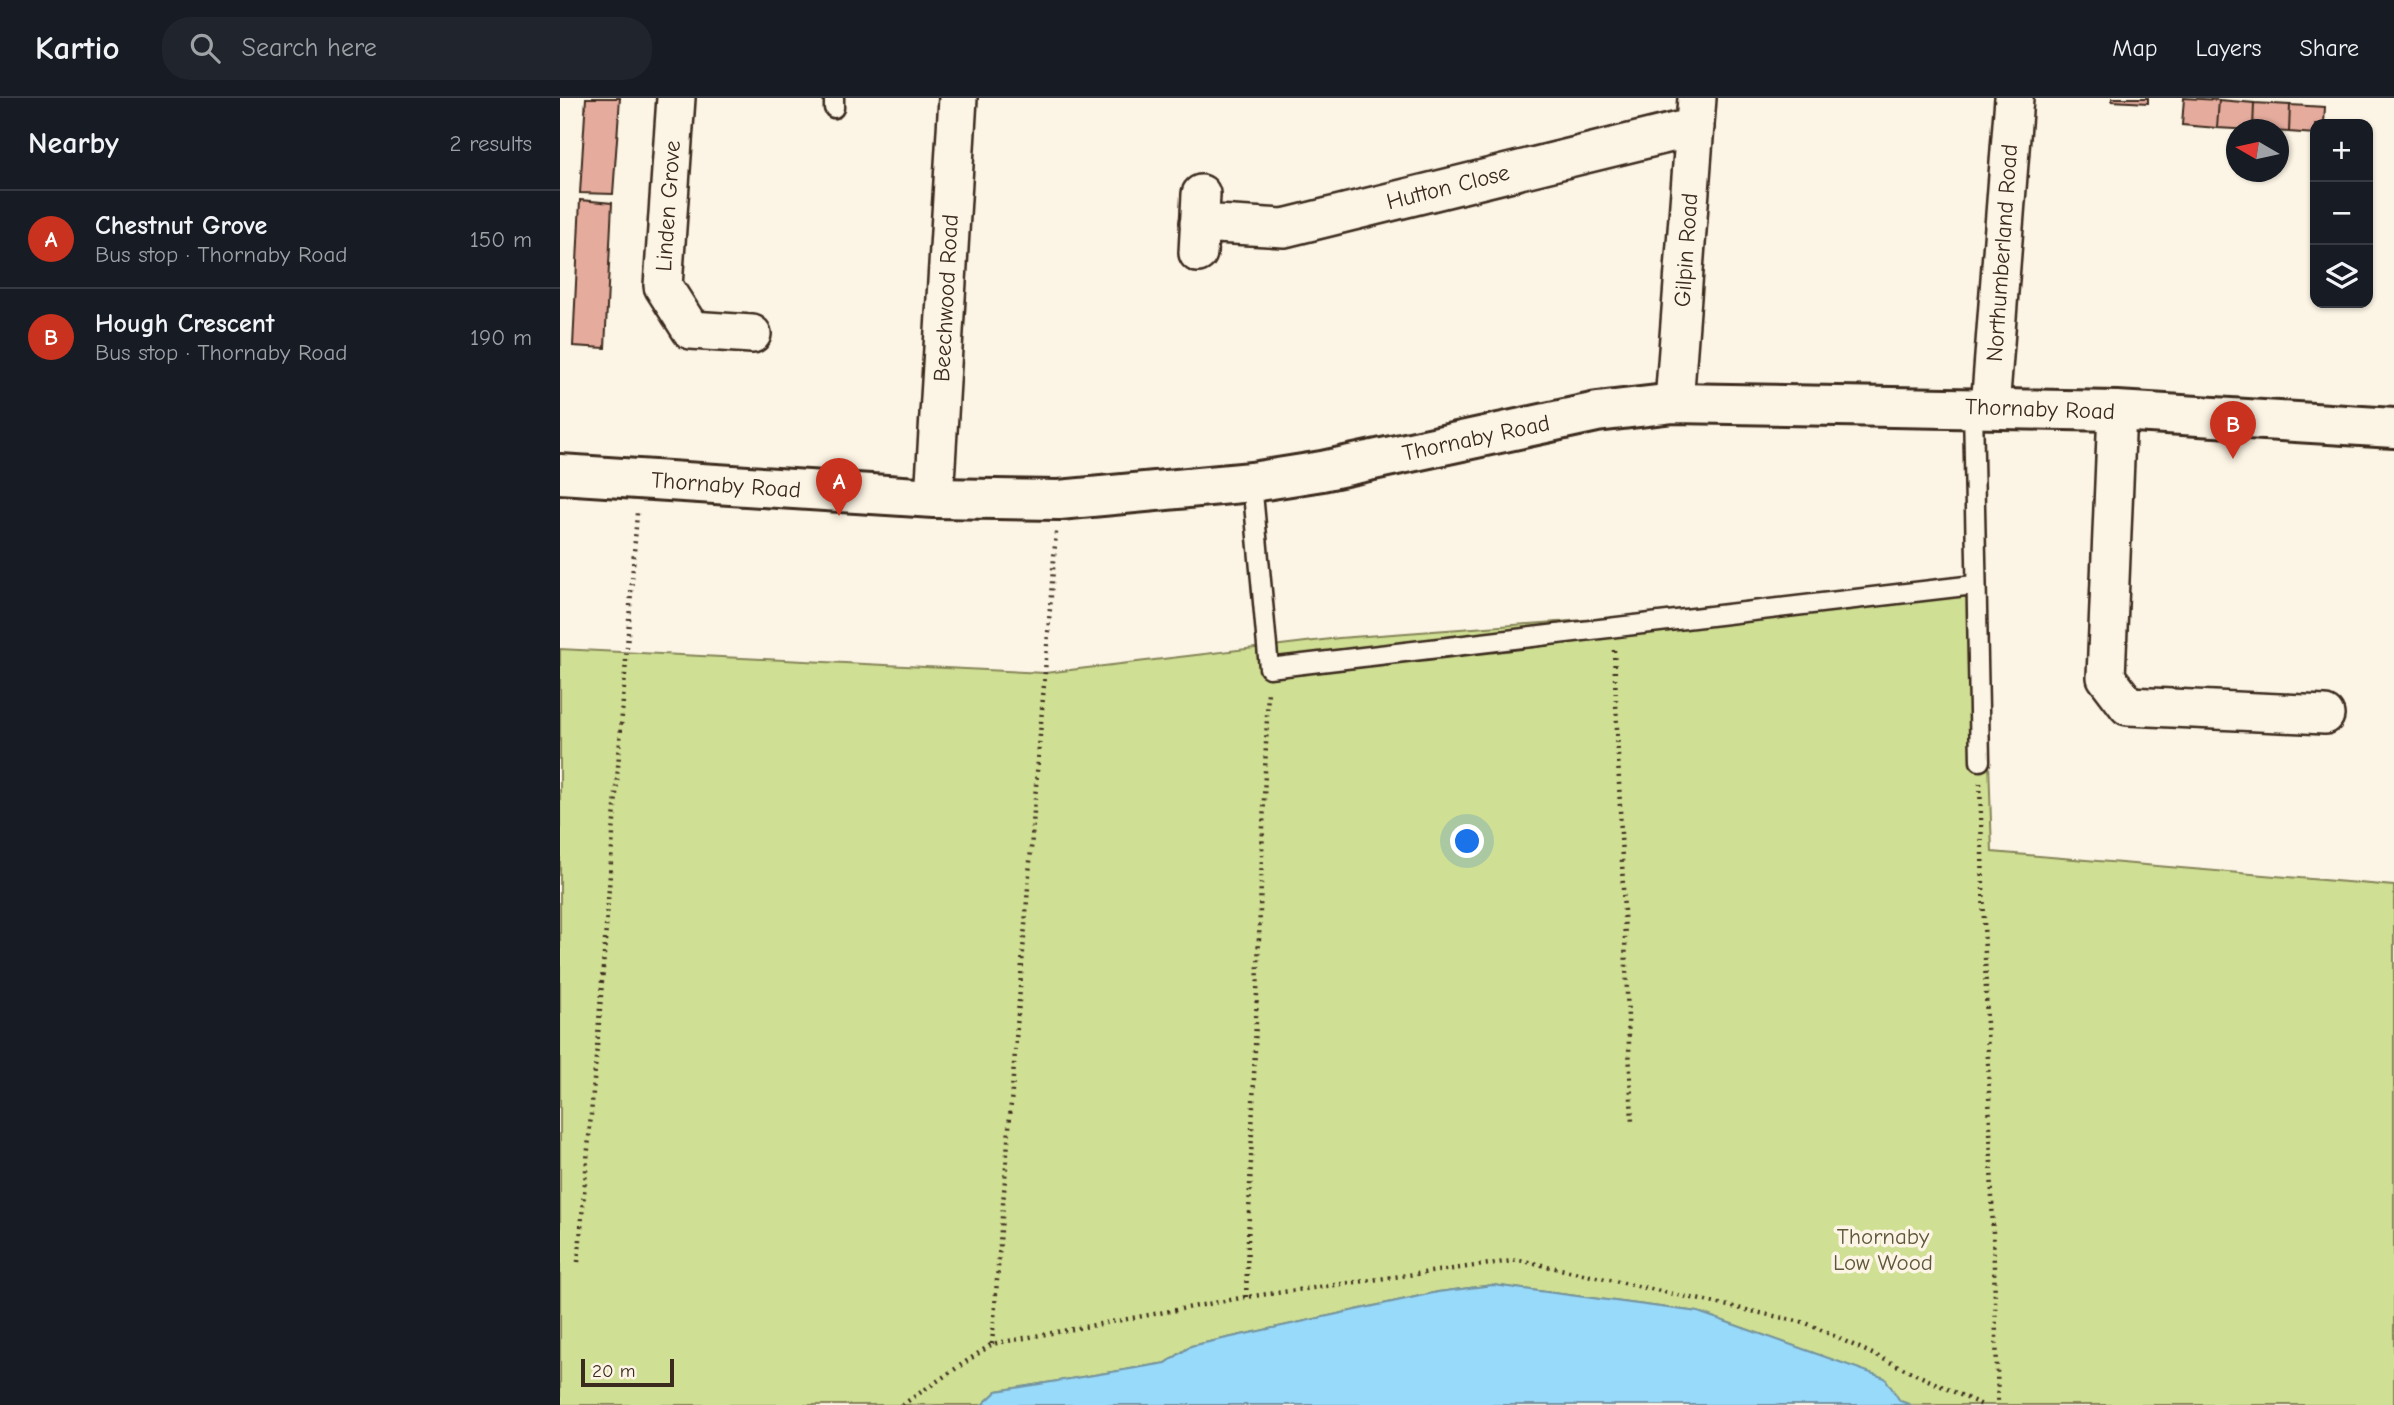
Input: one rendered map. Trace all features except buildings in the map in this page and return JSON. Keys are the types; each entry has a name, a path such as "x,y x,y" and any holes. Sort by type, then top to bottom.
{"street":[{"name":"Linden Grove","path":"676,98 663,286 691,330 752,334"},
{"name":"Beechwood Road","path":"934,498 958,98"},
{"name":"Northumberland Road","path":"1981,408 2014,98"},
{"name":"Hutton Close","path":"1199,223 1283,228 1696,112"},
{"name":"Gilpin Road","path":"1674,402 1696,112"},
{"name":"Thornaby Road","path":"560,474 934,498 1059,500 1252,482 1322,471 1597,412 1674,402 2118,411 2394,428"},
{"path":"2118,411 2106,677 2128,706 2325,715"}],"lane":[{"path":"1980,761 1974,585 1981,408"},
{"path":"1252,482 1269,668 1974,585"}],"path":[{"path":"578,1262 599,1021 639,480"},
{"path":"992,1344 1059,500"},
{"path":"1613,628 1632,1124"},
{"path":"1246,1297 1269,668"},
{"path":"1980,761 1997,1405"},
{"path":"902,1405 992,1344 1246,1297 1519,1260 1806,1324 1982,1405"}],"green space":[{"name":"Thornaby Low Wood","path":"1983,578 1992,852 2394,886 2394,1405 1911,1405 1900,1401 1884,1378 1698,1312 1493,1285 1438,1292 1191,1346 1166,1363 997,1391 982,1405 560,1405 560,649 1045,673 1339,638 1637,616"}],"water":[{"path":"1493,1285 1698,1312 1885,1378 1900,1401 1911,1405 982,1405 997,1391 1166,1363 1191,1346 1438,1292"}],"place":[{"name":"Hough Crescent","path":"2233,459"},
{"name":"Chestnut Grove","path":"839,516"}]}
